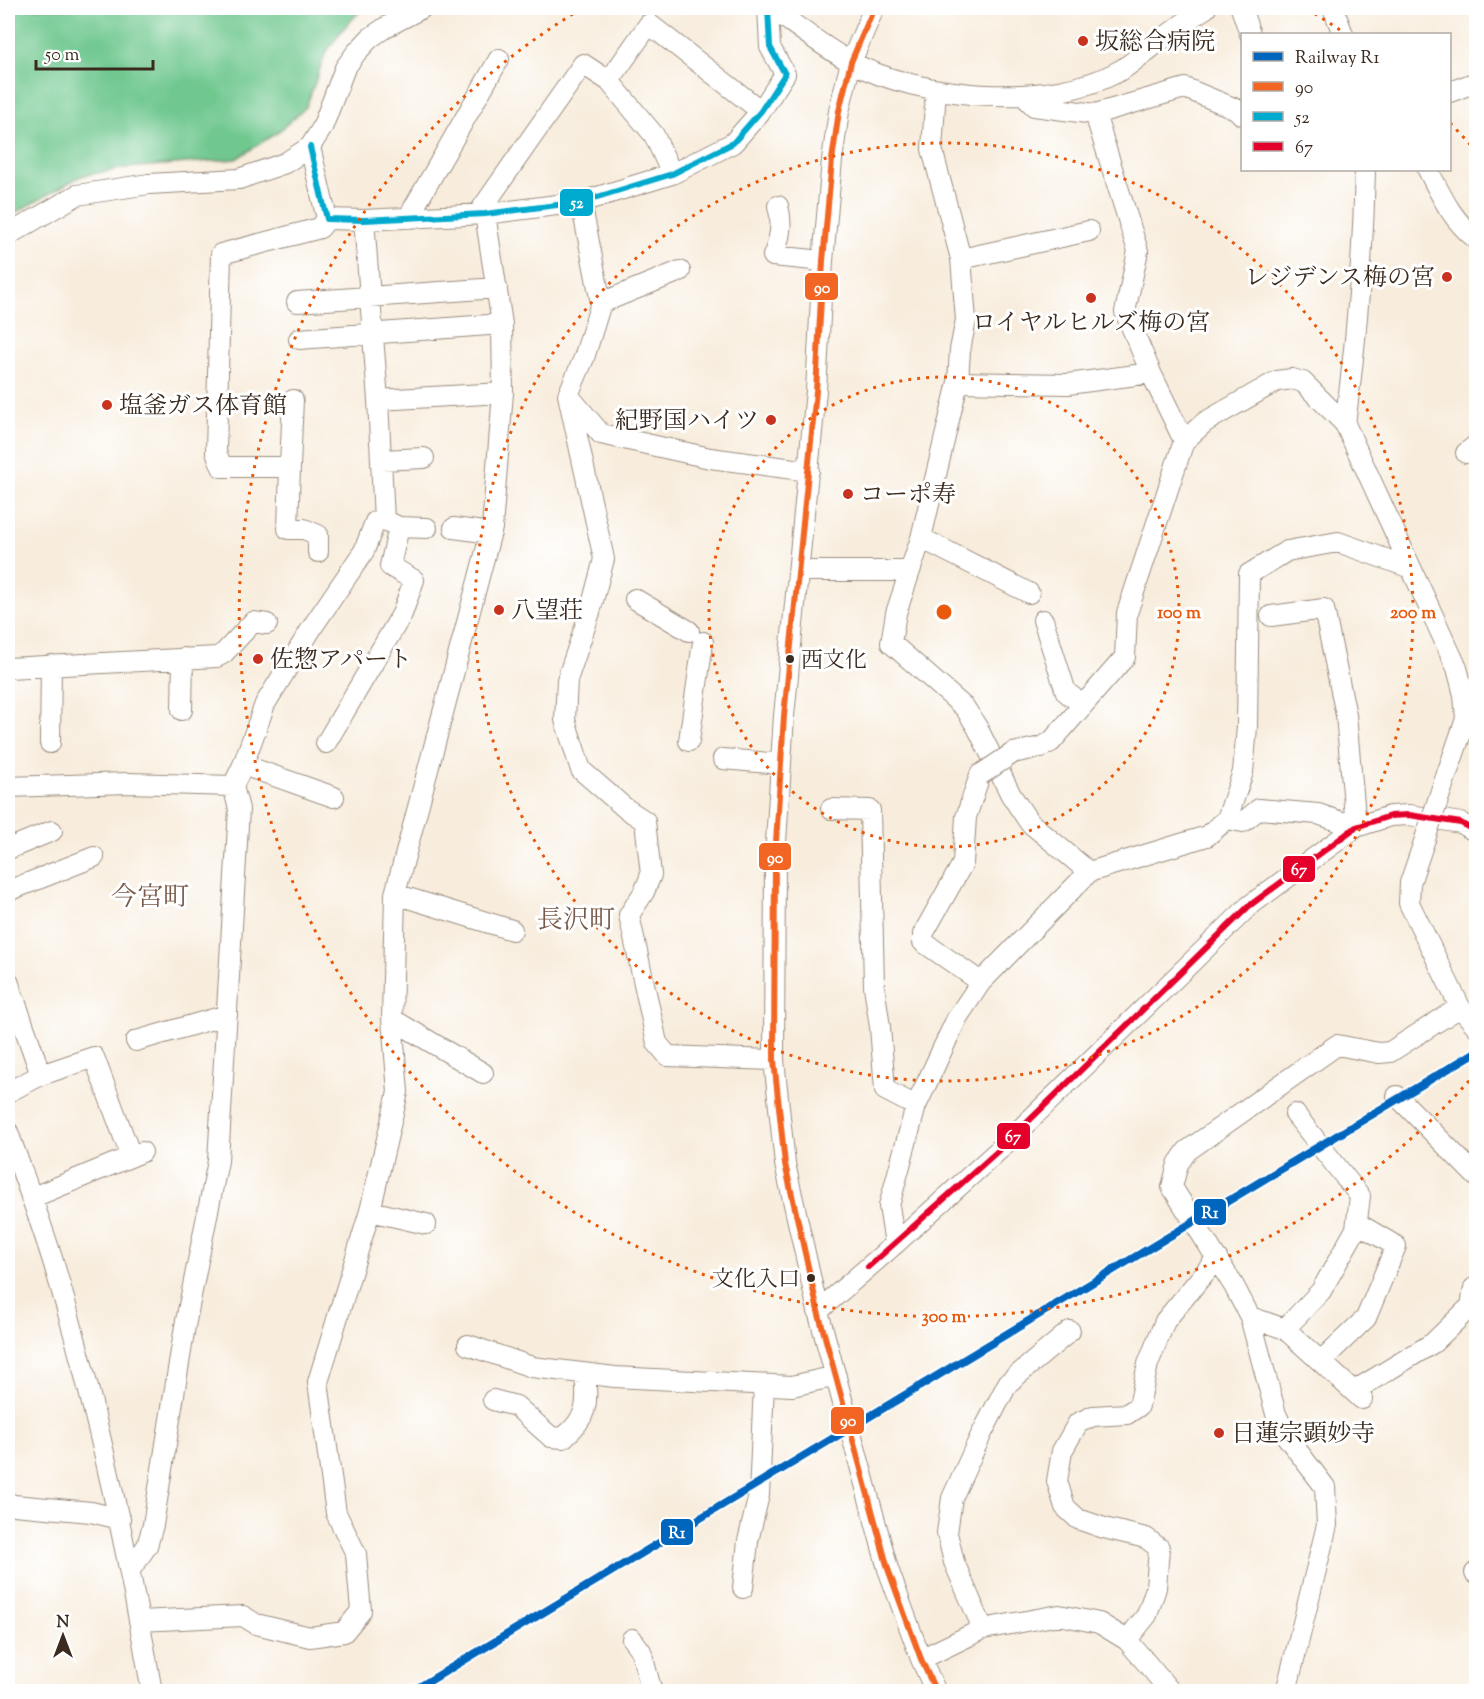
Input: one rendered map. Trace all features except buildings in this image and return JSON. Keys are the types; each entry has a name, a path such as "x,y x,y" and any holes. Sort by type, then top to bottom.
{"street":[{"path":"8,235 77,195 149,184 239,179 285,163 310,147 322,128 345,68 356,53 370,38 386,27 422,8"},
{"path":"327,219 364,220 481,214 581,202 672,174 733,143 761,111 785,74 770,46 770,8"},
{"path":"770,8 851,62 882,74 936,90 1023,95 1059,91 1094,82 1122,70 1198,13"},
{"path":"874,8 851,62 834,136 823,261 816,391 781,764 775,858 774,1060 785,1164 818,1311 888,1569 921,1659 936,1692"},
{"path":"1241,8 1250,33"},
{"path":"1333,8 1343,33"},
{"path":"609,81 649,24 761,111"},
{"path":"408,218 499,58"},
{"path":"140,1621 243,1616 256,1624 310,1637 344,1632 361,1611 356,1554 336,1513 318,1382 370,1211 398,1092 392,1019 395,894 491,533 502,393 502,324 497,288 481,214 583,64 609,81 654,135 672,174"},
{"path":"1451,91 1476,82"},
{"path":"1023,95 1034,106 1095,114 1185,88 1236,109 1241,114"},
{"path":"936,90 932,149 961,259 966,320 960,350 958,382 921,538 896,613 891,643 965,708 1011,795 1029,822 1089,872"},
{"path":"1095,114 1138,250 1125,312 1151,374 1184,441"},
{"path":"310,147 327,219"},
{"path":"1345,424 1354,359 1363,260 1365,171"},
{"path":"1428,171 1442,198 1461,227 1476,239"},
{"path":"581,202 601,303 584,358 568,395 604,559 590,612 567,680 565,720 581,770 625,808 645,821 651,875 645,892 629,915 657,1042 669,1056 774,1060"},
{"path":"778,206 782,220 778,244 773,256 823,261"},
{"path":"290,467 222,467 216,452 221,254 320,228 327,219"},
{"path":"326,743 402,614 414,580 390,566 391,523 381,460 364,220"},
{"path":"961,259 1089,231"},
{"path":"601,303 680,271"},
{"path":"297,302 497,288"},
{"path":"299,339 502,324"},
{"path":"958,382 1068,384 1151,374"},
{"path":"981,982 923,942 923,934 963,862 966,817 980,775 1013,753 1041,747 1050,742 1125,657 1127,613 1184,441 1205,422 1277,381 1292,379 1303,381 1345,424 1457,668 1464,695 1469,737 1442,788 1410,883 1409,903 1460,1007 1476,1026"},
{"path":"378,400 502,393"},
{"path":"568,395 601,434 710,458 809,471"},
{"path":"293,400 288,529 304,529 318,536 318,552"},
{"path":"381,460 424,458"},
{"path":"130,1570 147,1546 153,1525 185,1326 218,1161 240,809 233,786 243,765 264,704 364,551 375,522 427,528"},
{"path":"454,528 491,533"},
{"path":"921,538 1029,593"},
{"path":"895,1244 889,1206 916,1106 957,1018 981,982 1089,872 1207,836 1227,819 1243,772 1244,761 1247,727 1249,574 1287,551 1338,543 1411,568"},
{"path":"799,571 910,571"},
{"path":"635,599 696,637 689,741"},
{"path":"1271,616 1324,609 1346,715 1356,827"},
{"path":"1042,620 1066,692 1083,705"},
{"path":"8,668 217,657 224,653 254,622 267,624"},
{"path":"182,710 183,658"},
{"path":"50,743 51,665"},
{"path":"723,759 781,764"},
{"path":"243,765 334,797"},
{"path":"8,788 128,783 233,786"},
{"path":"831,809 870,810 874,986 885,1090 916,1106"},
{"path":"1227,819 1243,822 1259,809 1318,814 1356,827"},
{"path":"818,1311 1000,1149 1249,906 1356,827 1390,816 1409,815 1461,823 1476,832"},
{"path":"8,849 52,831"},
{"path":"8,891 94,857"},
{"path":"395,894 512,930"},
{"path":"8,981 41,1075"},
{"path":"1286,1692 1328,1525 1325,1487 1287,1437 1276,1414 1250,1317 1217,1258 1172,1187 1178,1164 1187,1151 1337,1045 1379,1053 1390,1052 1460,1007"},
{"path":"136,1041 227,1015"},
{"path":"392,1019 483,1073"},
{"path":"8,1092 41,1075 94,1057 137,1154 31,1197"},
{"path":"1397,1096 1476,1176"},
{"path":"1286,1329 1321,1291 1356,1229 1359,1196 1295,1114"},
{"path":"8,1132 58,1277 97,1423 120,1520 153,1692"},
{"path":"370,1211 426,1224"},
{"path":"1321,1361 1366,1318 1396,1246 1357,1223"},
{"path":"1127,1640 1147,1615 1156,1588 1159,1548 1146,1538 1078,1519 1065,1507 1057,1481 1062,1451 1078,1423 1093,1416 1127,1414 1139,1406 1148,1364 1165,1321 1217,1258"},
{"path":"1250,1317 1286,1329 1359,1395 1433,1343 1471,1306 1474,1288"},
{"path":"983,1629 954,1562 947,1533 952,1498 1008,1383 1070,1331"},
{"path":"468,1345 532,1367 615,1377 792,1386 836,1376"},
{"path":"493,1400 516,1406 551,1437 563,1438 578,1426 588,1402 585,1374"},
{"path":"743,1588 748,1541 759,1495 764,1384"},
{"path":"8,1503 91,1512 120,1520"},
{"path":"921,1659 983,1629 1059,1615 1099,1623 1127,1640 1171,1692"},
{"path":"632,1639 641,1651 652,1692"}],"green space":[{"path":"8,8 363,8 326,52 306,107 278,132 236,159 126,168 81,176 8,217"}],"rail line":[{"name":"R1","path":"411,1692 1476,1052"}],"transit line":[{"name":"52","path":"310,147 327,219 364,220 485,214 581,202 672,174 733,143 761,111 785,74 770,47 768,8"},
{"name":"90","path":"874,8 851,62 839,111 832,160 823,261 816,391 784,716 775,858 774,1060 785,1164 818,1311 888,1569 921,1659 936,1692"},
{"name":"67","path":"868,1267 1000,1149 1249,906 1356,827 1390,816 1409,815 1461,823 1476,832"}],"place":[{"name":"坂総合病院","path":"1083,41"},
{"name":"レジデンス梅の宮","path":"1447,277"},
{"name":"ロイヤルヒルズ梅の宮","path":"1091,298"},
{"name":"塩釜ガス体育館","path":"107,405"},
{"name":"紀野国ハイツ","path":"771,420"},
{"name":"コーポ寿","path":"848,494"},
{"name":"八望荘","path":"499,610"},
{"name":"佐惣アパート","path":"258,659"},
{"name":"西文化","path":"790,659"},
{"name":"文化入口","path":"811,1278"},
{"name":"日蓮宗顕妙寺","path":"1219,1433"}],"district":[{"name":"今宮町","path":"150,896"},
{"name":"長沢町","path":"576,919"}]}
